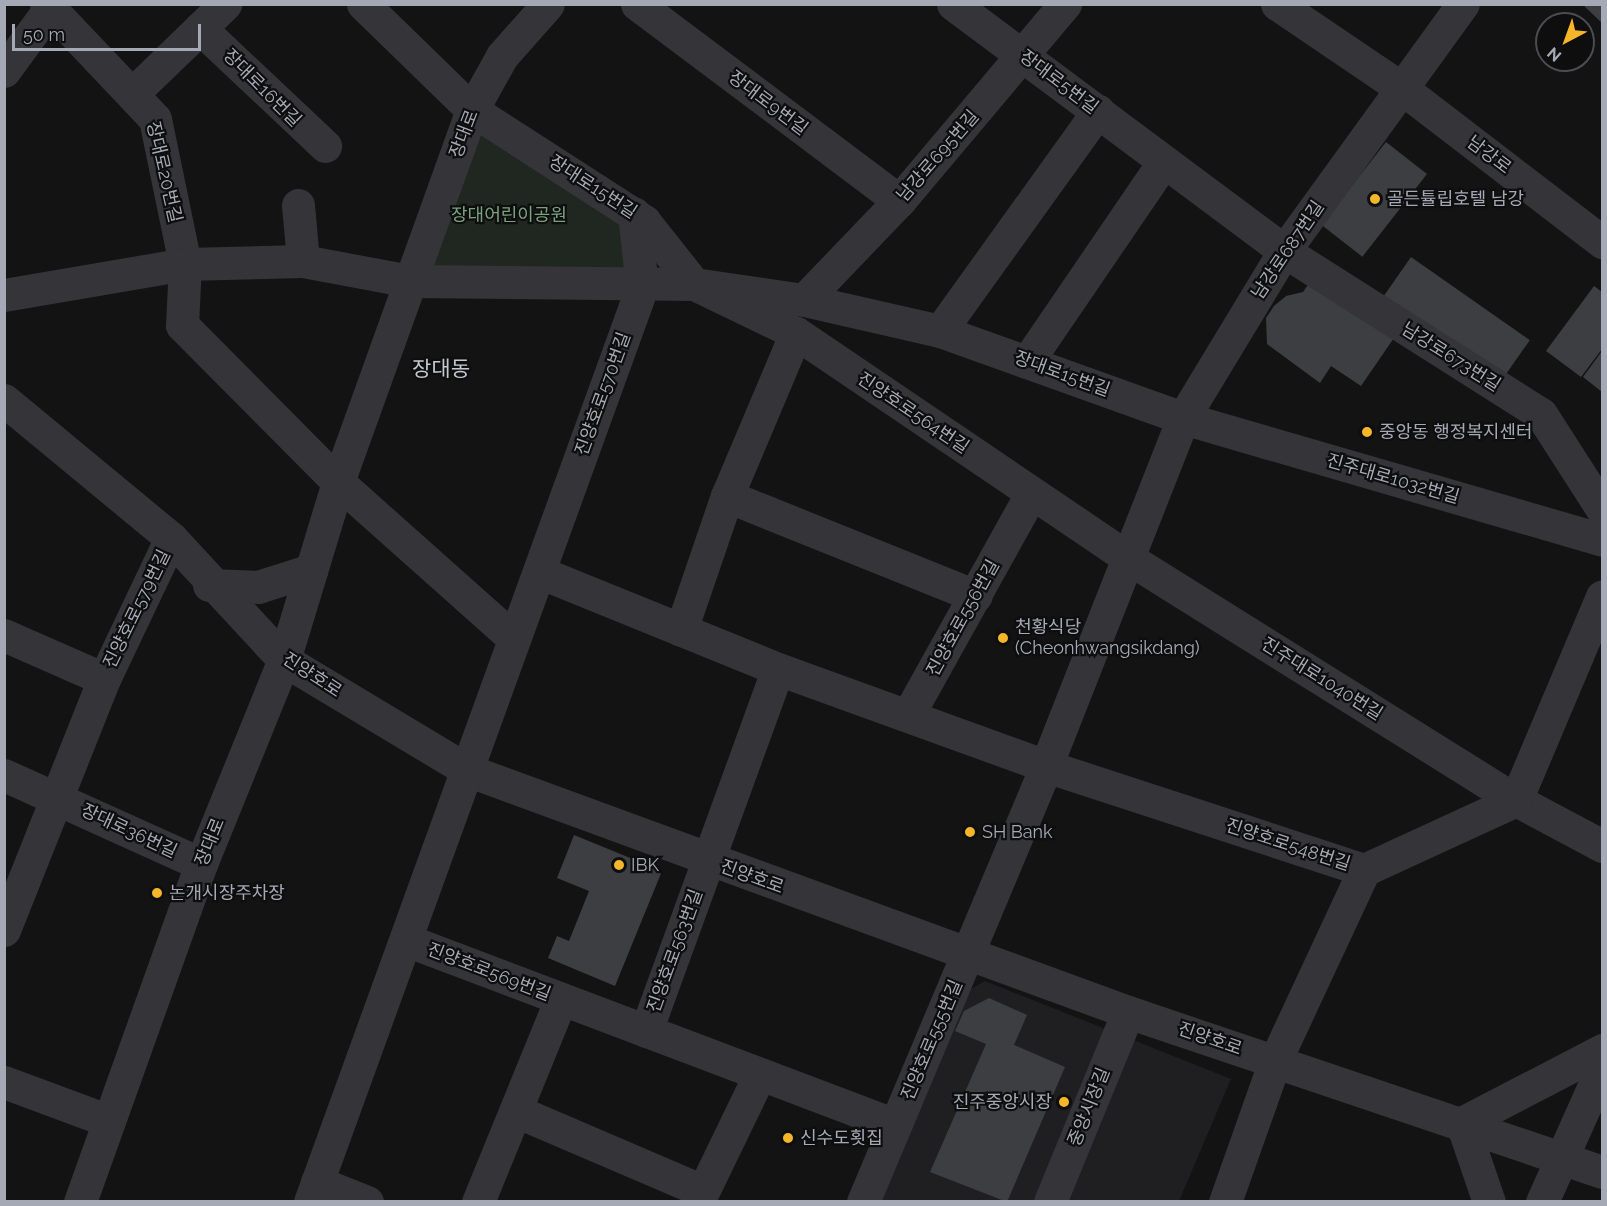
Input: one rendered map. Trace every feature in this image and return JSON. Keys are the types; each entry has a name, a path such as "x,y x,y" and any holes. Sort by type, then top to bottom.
{"street":[{"path":"134,92 225,4"},
{"path":"363,4 472,110"},
{"name":"장대로","path":"80,1202 201,864 284,660 338,482 472,110 502,56 548,4"},
{"name":"장대로9번길","path":"637,4 900,201"},
{"name":"장대로5번길","path":"953,4 1284,251"},
{"name":"남강로695번길","path":"804,300 900,201 1024,56 1065,4"},
{"name":"남강로","path":"1277,4 1404,90 1602,242"},
{"path":"1404,90 1463,4"},
{"path":"4,71 50,7"},
{"name":"장대로20번길","path":"50,7 134,92 155,119 185,264"},
{"name":"장대로16번길","path":"200,28 325,146"},
{"name":"남강로687번길","path":"1183,418 1284,251 1404,90"},
{"name":"장대로15번길","path":"472,110 634,213 694,284"},
{"path":"940,331 1098,111"},
{"path":"1027,362 1164,161"},
{"path":"298,205 303,261"},
{"name":"진양호로570번길","path":"467,770 642,287 634,213"},
{"name":"남강로673번길","path":"1284,251 1541,414 1599,494"},
{"path":"4,295 185,264 303,261 410,281 642,287"},
{"path":"185,264 183,325 338,482 514,639"},
{"name":"장대로15번길","path":"642,287 694,284 804,300 940,331 1183,418"},
{"name":"진양호로564번길","path":"694,284 796,333 1030,494"},
{"path":"681,630 727,496 796,333"},
{"name":"진양호로","path":"4,400 171,538 209,585 284,660 467,770 708,861 1128,1012 1561,1156 1602,1172"},
{"path":"969,954 1046,766 1183,418"},
{"name":"진주대로1032번길","path":"1183,418 1602,540"},
{"path":"1030,494 1128,558"},
{"name":"진양호로556번길","path":"908,715 976,596 1030,494"},
{"path":"727,496 976,596"},
{"name":"진양호로579번길","path":"57,798 104,679 171,538"},
{"name":"진주대로1040번길","path":"1128,558 1516,800 1602,846"},
{"path":"209,585 258,587 311,570"},
{"path":"539,572 778,669 1046,766"},
{"path":"1364,870 1516,800 1602,596"},
{"name":"진양호로579번길","path":"4,635 104,679"},
{"path":"708,861 778,669"},
{"name":"진양호로548번길","path":"1046,766 1364,870 1275,1061 1225,1202"},
{"name":"진양호로569번길","path":"314,1192 467,770"},
{"name":"장대로36번길","path":"4,775 201,864"},
{"path":"4,930 57,798"},
{"name":"진양호로563번길","path":"708,861 646,1031 760,1074"},
{"name":"진양호로569번길","path":"405,940 561,999 478,1202"},
{"name":"진양호로555번길","path":"863,1201 969,954"},
{"path":"561,999 646,1031"},
{"name":"중앙시장길","path":"1050,1202 1128,1012"},
{"path":"1489,1202 1462,1123 1602,1050"},
{"path":"1542,1202 1602,1068"},
{"path":"516,1111 700,1196 760,1074 895,1125"},
{"path":"4,1082 108,1121"},
{"path":"314,1192 367,1202"}],"shaded area":[{"name":"진주중앙시장","path":"985,981 1231,1079 1179,1201 863,1202 955,998"}],"green space":[{"name":"장대어린이공원","path":"472,110 634,213 642,287 410,281"}],"building":[{"path":"1582,4 1602,4 1602,23 1595,16 1595,12 1590,12"},
{"name":"골든튤립호텔 남강","path":"1386,142 1427,174 1362,257 1321,225"},
{"path":"1411,257 1530,340 1502,380 1383,297"},
{"path":"1314,276 1398,332 1361,386 1331,366 1320,383 1267,344 1266,318 1274,306 1286,296 1303,292"},
{"path":"1594,286 1602,292 1602,349 1581,377 1546,351"},
{"path":"1602,351 1602,392 1583,377"},
{"path":"574,835 662,871 615,986 548,958 557,936 569,941 589,891 557,878"},
{"path":"989,998 1027,1015 1014,1045 1065,1067 1007,1202 930,1172 986,1044 955,1031 964,1011"}],"place":[{"name":"골든튤립호텔 남강","path":"1375,199"},
{"name":"중앙동 행정복지센터","path":"1367,432"},
{"name":"천황식당 (Cheonhwangsikdang)","path":"1003,638"},
{"name":"SH Bank","path":"970,832"},
{"name":"IBK","path":"619,865"},
{"name":"논개시장주차장","path":"157,893"},
{"name":"진주중앙시장","path":"1064,1102"},
{"name":"신수도횟집","path":"788,1138"}],"district":[{"name":"장대동","path":"441,369"}]}
